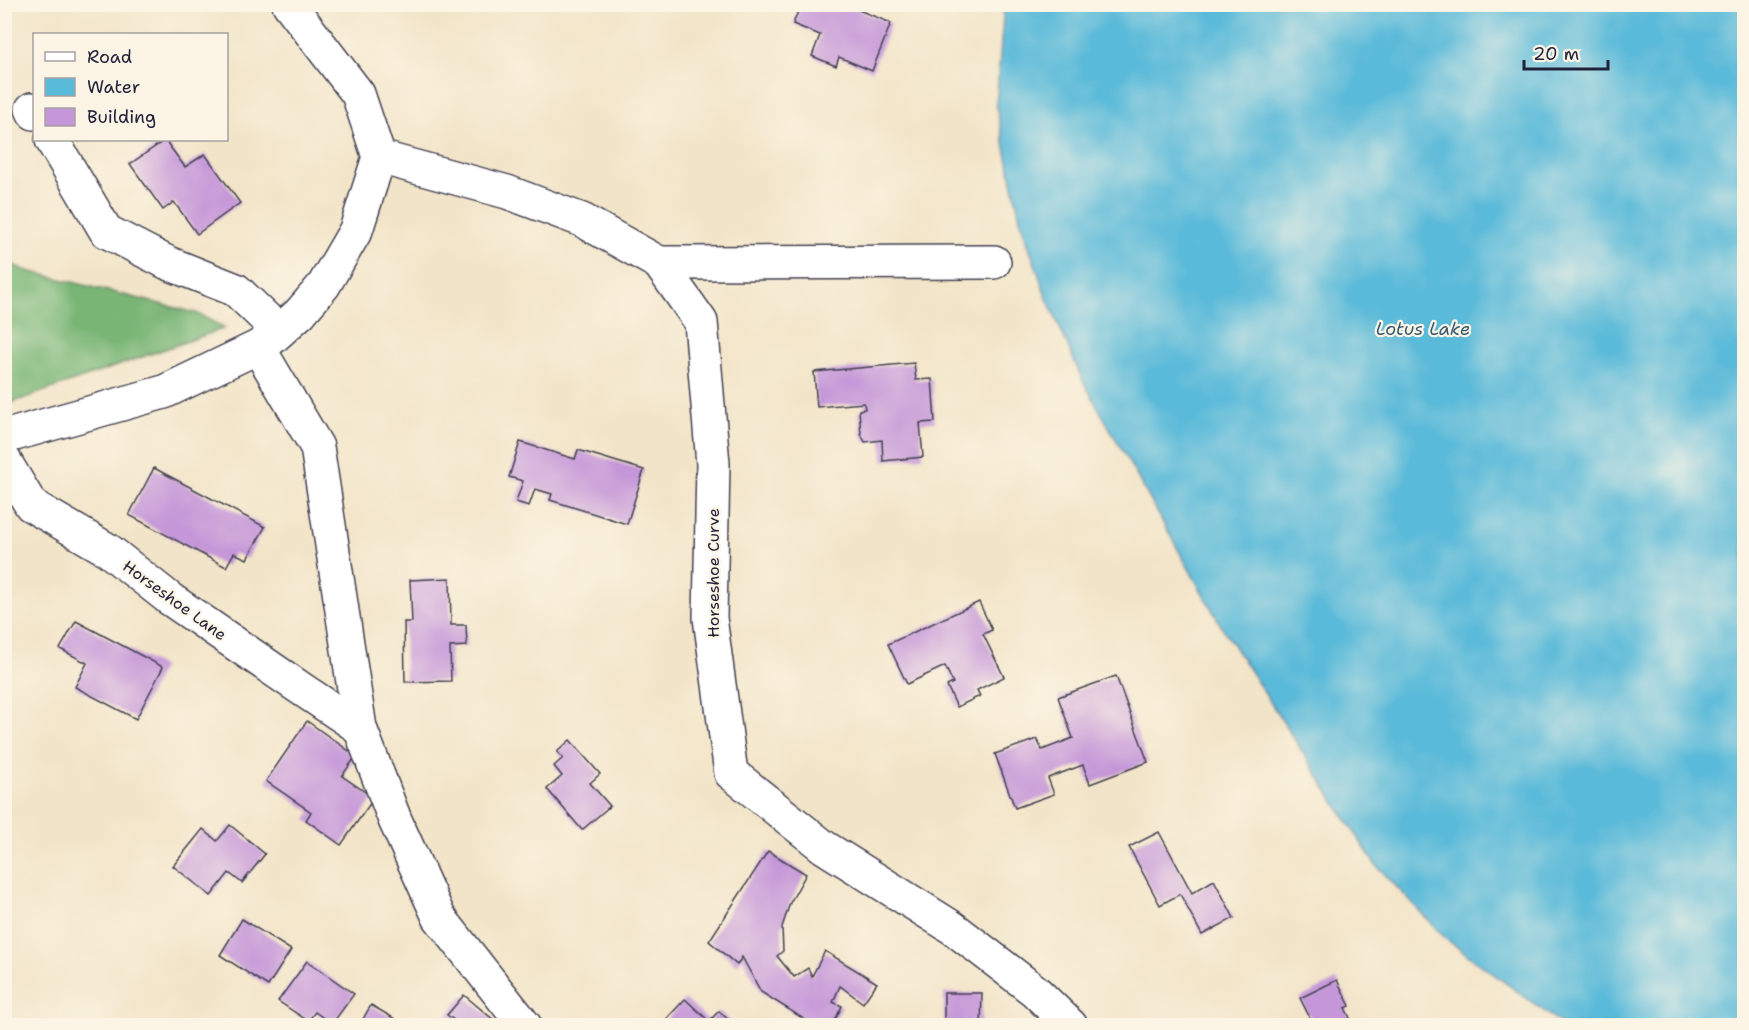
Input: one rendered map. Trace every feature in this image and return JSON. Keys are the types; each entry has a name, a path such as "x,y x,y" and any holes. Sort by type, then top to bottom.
{"street":[{"path":"4,437 164,392 269,339 300,313 324,285 356,230 378,157 358,94 289,4"},
{"path":"53,141 106,231 168,263 236,290 269,339 316,447 360,728 395,820 439,917 525,1026"},
{"name":"Horseshoe Curve","path":"378,157 507,192 582,219 659,263 701,322 713,464 710,618 730,773 824,847 953,928 1035,991 1071,1026"},
{"path":"659,263 994,262"},
{"name":"Horseshoe Lane","path":"4,459 31,505 108,550 171,599 360,728"}],"green space":[{"path":"5,261 24,270 196,313 225,328 5,405"}],"water":[{"name":"Lotus Lake","path":"1004,5 1744,5 1744,1025 1563,1025 1446,939 1375,864 1223,629 1083,381 1046,296 1021,223 996,106"}],"building":[{"path":"801,4 852,4 851,7 891,23 872,71 839,57 836,66 812,56 820,35 793,24"},
{"path":"164,141 185,167 205,154 240,203 197,234 174,202 163,210 130,164"},
{"path":"914,363 916,380 932,379 935,422 920,423 923,457 883,461 882,440 865,442 861,434 859,410 865,409 864,403 817,407 814,372"},
{"path":"520,442 575,459 578,450 644,470 627,524 550,500 552,494 535,489 529,506 516,502 523,481 509,477"},
{"path":"154,468 265,527 247,559 234,553 226,567 129,515"},
{"path":"450,578 451,625 466,625 467,646 450,647 451,681 405,682 404,622 412,622 410,580"},
{"path":"979,602 992,630 983,634 1004,677 977,690 980,696 957,707 947,686 953,683 945,666 907,684 888,644"},
{"path":"76,621 163,667 136,719 75,687 87,663 60,649"},
{"path":"1116,676 1148,762 1090,784 1083,765 1048,778 1054,794 1015,808 995,754 1037,739 1042,750 1073,738 1058,697"},
{"path":"307,721 356,756 342,776 374,798 341,845 306,820 311,812 266,781"},
{"path":"570,740 600,774 590,783 610,806 582,830 547,789 562,776 554,766 563,758 557,752"},
{"path":"230,825 265,854 242,883 229,873 211,896 173,866 203,829 217,841"},
{"path":"1159,832 1192,893 1214,880 1234,918 1202,935 1180,894 1160,905 1129,847"},
{"path":"768,851 806,874 790,903 782,927 783,951 777,956 794,977 808,968 812,976 825,951 877,983 863,1003 840,986 833,1002 842,1006 832,1026 815,1026 761,992 742,957 737,965 709,941"},
{"path":"242,919 291,950 268,986 220,955"},
{"path":"307,961 354,994 332,1024 315,1012 308,1021 278,1001"},
{"path":"1337,980 1350,1006 1345,1008 1354,1026 1314,1026 1300,998"},
{"path":"944,993 982,993 981,1026 944,1026"},
{"path":"464,995 501,1026 452,1026 455,1021 447,1015"},
{"path":"685,999 709,1021 719,1011 735,1026 660,1026"},
{"path":"371,1005 407,1026 359,1026"}]}
